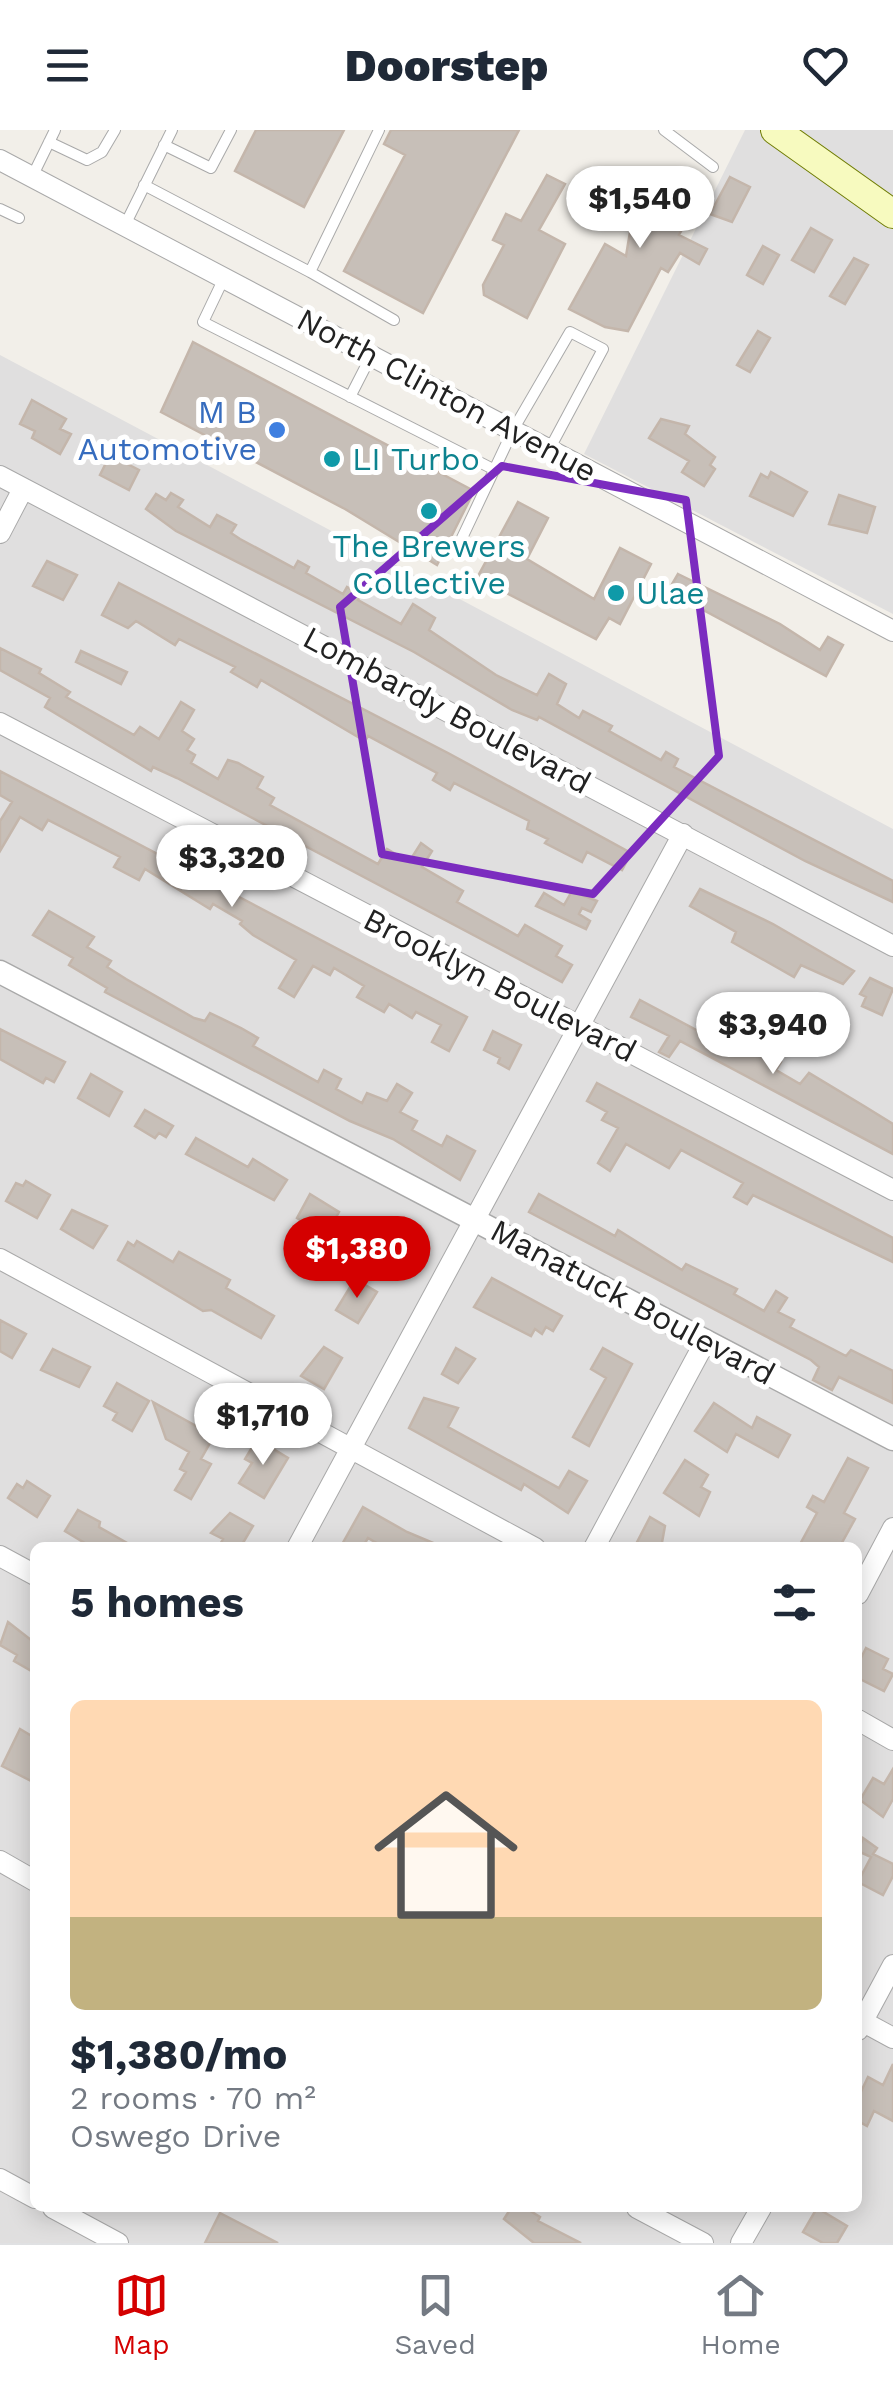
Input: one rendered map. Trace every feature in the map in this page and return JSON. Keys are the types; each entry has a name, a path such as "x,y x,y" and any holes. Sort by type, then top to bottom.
{"main road":[{"path":"775,130 893,214"}],"street":[{"name":"North Clinton Avenue","path":"0,160 893,632"},
{"name":"Lombardy Boulevard","path":"0,476 893,946"},
{"path":"0,533 23,489"},
{"name":"Brooklyn Boulevard","path":"0,723 893,1190"},
{"path":"299,1542 683,834"},
{"name":"Manatuck Boulevard","path":"0,972 893,1439"},
{"path":"0,1258 524,1542"},
{"path":"597,1542 706,1340"},
{"path":"862,1586 893,1528"},
{"path":"0,1556 30,1571"},
{"path":"862,1722 893,1740"},
{"path":"0,1862 30,1878"},
{"path":"862,2018 893,1964"},
{"path":"862,2024 893,2038"},
{"path":"0,2179 30,2195"},
{"path":"60,2212 118,2243"},
{"path":"645,2212 703,2243"},
{"path":"742,2243 759,2212"}],"lane":[{"path":"32,176 55,130"},
{"path":"49,142 86,160 102,152 115,130"},
{"path":"125,226 172,130"},
{"path":"164,145 211,168 231,130"},
{"path":"310,272 379,130"},
{"path":"664,130 713,167"},
{"path":"144,185 394,320"},
{"path":"0,208 19,218"},
{"path":"224,278 203,322 495,470"},
{"path":"462,538 512,430 570,332 603,349 549,450"},
{"path":"350,397 371,356"}],"highlighted area":[{"path":"502,466 686,500 719,756 593,894 382,854 340,607"}],"shaded area":[{"path":"745,130 893,130 893,614 584,454"},
{"path":"0,355 893,829 893,2243 0,2243"}],"building":[{"path":"256,130 344,130 304,207 235,171"},
{"path":"391,130 519,130 423,313 344,271 405,155 384,144"},
{"path":"643,169 656,176 662,170 682,171 680,184 700,196 679,235 707,249 699,264 680,253 668,272 661,268 628,331 605,327 569,309 605,244 626,256 631,226 617,219"},
{"path":"547,175 565,184 539,230 565,244 527,318 484,295 483,285 504,245 493,240 506,214 521,221"},
{"path":"730,177 750,187 732,222 710,214"},
{"path":"811,228 832,240 814,272 792,260"},
{"path":"763,246 779,255 763,284 747,275"},
{"path":"854,258 868,265 845,304 830,296"},
{"path":"758,331 770,338 750,372 737,365"},
{"path":"193,342 474,491 437,565 345,509 161,412"},
{"path":"32,400 66,419 60,429 71,434 60,454 32,438 35,431 20,424"},
{"path":"661,419 689,426 685,434 715,457 710,465 715,469 704,486 682,472 689,461 649,438"},
{"path":"110,455 139,470 129,490 100,475"},
{"path":"771,472 807,492 793,516 750,496 761,474 768,478"},
{"path":"171,493 183,500 178,507 210,527 217,515 236,525 231,533 240,539 294,568 298,561 309,567 306,573 343,594 347,587 361,595 358,600 401,624 413,604 435,618 429,630 496,675 537,695 549,674 566,684 557,704 579,718 583,711 612,726 609,731 661,760 666,752 678,759 674,767 893,881 893,902 805,861 539,717 537,720 512,710 414,652 176,531 146,509 156,494 166,500"},
{"path":"839,495 875,507 867,533 829,524"},
{"path":"518,502 548,518 527,559 594,599 620,548 651,564 620,624 609,618 596,639 477,578"},
{"path":"47,561 77,575 63,600 33,586"},
{"path":"678,574 780,624 820,650 828,637 843,645 826,676 668,591"},
{"path":"119,583 448,753 631,853 622,870 587,852 582,862 545,843 548,839 527,829 529,821 454,783 450,790 433,780 437,773 368,736 365,741 261,680 257,687 231,672 235,667 179,639 175,645 136,621 128,628 102,615"},
{"path":"0,648 41,669 39,673 70,692 66,697 134,735 140,727 159,739 181,702 194,710 182,731 194,739 187,750 195,755 191,763 218,779 228,760 238,763 263,777 257,788 274,798 270,805 378,864 387,849 409,862 421,843 432,851 422,867 463,891 457,902 518,936 525,925 562,946 556,956 572,965 562,982 177,778 153,767 151,771 45,707 50,698 0,670"},
{"path":"81,651 127,672 121,684 76,662"},
{"path":"0,771 467,1017 449,1051 432,1042 441,1025 416,1012 412,1018 389,1004 384,1012 357,997 364,986 334,968 330,975 313,966 294,997 279,988 296,960 253,935 240,924 242,921 213,904 210,909 145,869 139,880 114,867 120,857 48,820 42,830 20,817 0,851 0,821 12,802 0,795"},
{"path":"700,889 773,924 854,971 843,984 801,965 794,977 732,942 736,932 690,906"},
{"path":"572,891 597,901 591,912 582,908 579,914 590,921 586,929 536,906 544,893 564,905"},
{"path":"49,911 94,937 87,947 111,961 107,967 194,1018 205,1021 210,1013 241,1028 258,1038 253,1046 318,1082 324,1070 341,1079 336,1089 362,1103 367,1093 387,1101 397,1084 412,1093 400,1112 417,1121 412,1130 442,1146 447,1136 475,1151 460,1180 393,1139 350,1121 105,992 107,988 69,965 73,958 33,935"},
{"path":"870,978 893,989 882,1015 862,1006 866,997 860,994"},
{"path":"640,1000 717,1041 723,1033 762,1056 764,1052 781,1062 776,1070 800,1084 809,1073 864,1106 893,1124 893,1154 680,1041 669,1057 659,1052 669,1036 631,1017"},
{"path":"0,1029 65,1062 54,1082 46,1078 43,1083 0,1059"},
{"path":"493,1031 521,1045 509,1069 498,1063 500,1058 484,1050"},
{"path":"91,1074 122,1092 109,1116 78,1098"},
{"path":"597,1083 893,1238 893,1262 753,1195 747,1204 734,1197 743,1183 681,1150 669,1168 626,1144 610,1171 598,1163 618,1128 602,1120 607,1112 587,1101"},
{"path":"145,1110 173,1126 166,1137 159,1133 155,1138 135,1126"},
{"path":"196,1138 248,1167 253,1159 287,1180 274,1200 186,1154"},
{"path":"26,1181 50,1195 37,1218 6,1201 16,1183 23,1186"},
{"path":"310,1194 339,1212 326,1235 297,1218"},
{"path":"539,1194 615,1236 618,1230 682,1270 686,1264 737,1289 734,1294 764,1311 776,1291 787,1298 778,1312 794,1320 790,1327 846,1356 851,1350 893,1371 893,1403 839,1377 832,1390 813,1380 819,1367 811,1360 529,1212"},
{"path":"72,1210 107,1226 93,1248 61,1229"},
{"path":"375,1233 416,1254 404,1273 366,1249"},
{"path":"137,1241 173,1262 179,1252 230,1280 226,1288 274,1316 261,1338 211,1310 203,1311 118,1260 128,1242 134,1246"},
{"path":"492,1278 562,1316 553,1331 546,1327 542,1334 535,1329 531,1336 474,1307"},
{"path":"355,1279 377,1292 358,1323 336,1310"},
{"path":"0,1320 26,1334 12,1358 0,1351"},
{"path":"324,1347 342,1358 324,1389 301,1376"},
{"path":"456,1348 475,1359 458,1383 442,1374"},
{"path":"603,1348 632,1364 589,1446 573,1437 606,1378 591,1369"},
{"path":"53,1349 90,1367 79,1387 41,1370"},
{"path":"117,1383 149,1401 132,1431 113,1420 117,1413 104,1406"},
{"path":"424,1398 458,1408 448,1427 559,1488 569,1471 587,1481 568,1513 524,1484 521,1490 409,1428"},
{"path":"153,1402 214,1436 201,1459 211,1464 191,1499 175,1490 186,1472 180,1469 189,1452 166,1439"},
{"path":"714,1403 752,1428 757,1417 790,1435 778,1457 736,1434 727,1452 695,1431"},
{"path":"257,1439 288,1458 264,1498 239,1483 252,1463 245,1459"},
{"path":"848,1458 868,1468 844,1513 855,1519 842,1542 801,1542 817,1513 807,1507 813,1496 824,1502"},
{"path":"685,1460 708,1475 701,1487 710,1492 699,1516 664,1493"},
{"path":"27,1481 50,1496 37,1517 8,1498 17,1484 23,1488"},
{"path":"363,1507 431,1542 375,1542 368,1538 366,1542 343,1542"},
{"path":"78,1510 125,1542 83,1542 65,1531"},
{"path":"230,1513 253,1526 244,1542 221,1542 223,1539 211,1533"},
{"path":"650,1517 665,1526 662,1542 637,1542"},
{"path":"8,1622 30,1639 30,1670 14,1661 17,1655 0,1645"},
{"path":"866,1648 888,1659 883,1669 893,1674 884,1691 862,1680"},
{"path":"20,1729 30,1735 30,1780 2,1766"},
{"path":"893,1769 893,1799 883,1817 862,1801 862,1797 873,1778 884,1784"},
{"path":"862,1841 877,1848 873,1854 893,1864 893,1876 883,1895 862,1884 862,1874 871,1857 862,1853"},
{"path":"893,2064 893,2121 874,2111 867,2126 862,2123 862,2090 868,2077 883,2085"},
{"path":"508,2212 532,2212 540,2217 538,2221 581,2243 534,2243 504,2219"},
{"path":"815,2212 824,2212 847,2226 837,2243 823,2243 803,2232"},
{"path":"220,2213 278,2243 205,2243"}],"place":[{"name":"M B Automotive","path":"277,430"},
{"name":"LI Turbo","path":"332,459"},
{"name":"The Brewers Collective","path":"429,511"},
{"name":"Ulae","path":"616,593"}]}
